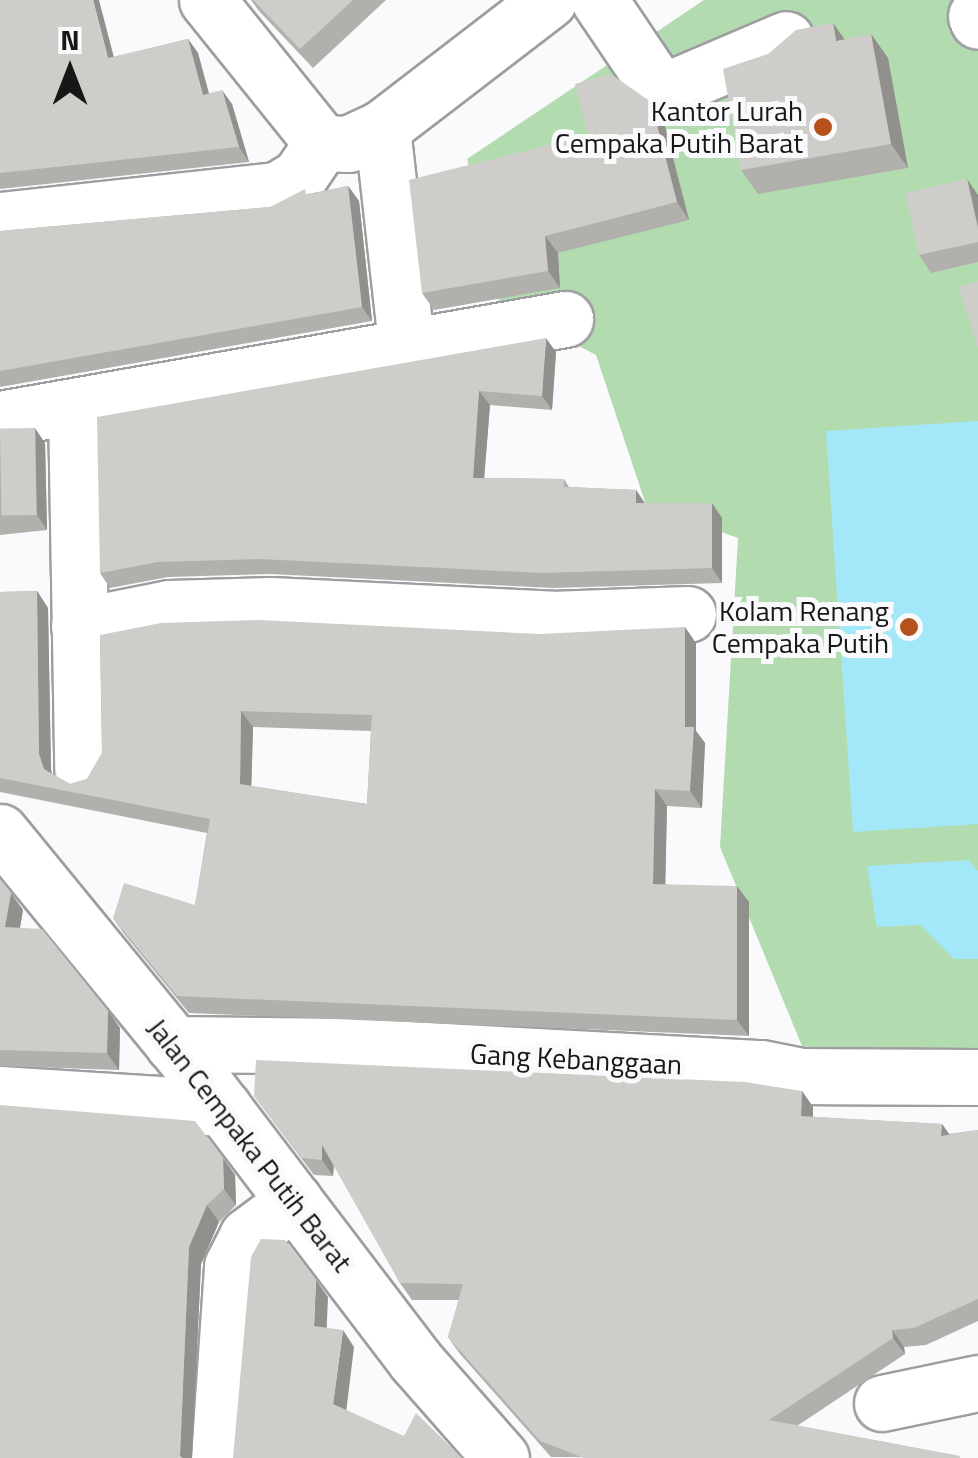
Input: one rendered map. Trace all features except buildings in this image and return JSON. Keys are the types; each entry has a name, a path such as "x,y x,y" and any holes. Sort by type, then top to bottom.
{"street":[{"path":"207,0 322,143 348,144 382,128 549,0"},
{"path":"599,0 653,80 669,89 786,40"},
{"path":"382,128 406,343"},
{"path":"0,220 266,192 299,177 322,143"},
{"path":"0,419 76,408 406,343 565,319"},
{"path":"76,408 82,769"},
{"path":"79,626 169,608 271,605 553,619 688,614"},
{"name":"Jalan Cempaka Putih Barat","path":"0,832 224,1108 415,1360 501,1458"},
{"name":"Gang Kebanggaan","path":"173,1044 352,1046 801,1076 966,1092"},
{"path":"0,1094 224,1108"},
{"path":"218,1458 232,1266 247,1236 294,1200"},
{"path":"882,1403 978,1383"}],"green space":[{"path":"704,0 978,0 978,1072 802,1046 720,847 738,538 646,505 596,355 500,305 467,159"}],"water":[{"name":"Kolam Renang Cempaka Putih","path":"978,421 978,824 853,832 826,431"},
{"path":"968,860 978,871 978,959 954,959 920,925 877,927 867,866"}],"place":[{"name":"Kantor Lurah Cempaka Putih Barat","path":"823,127"},
{"name":"Kolam Renang Cempaka Putih","path":"909,627"}]}
